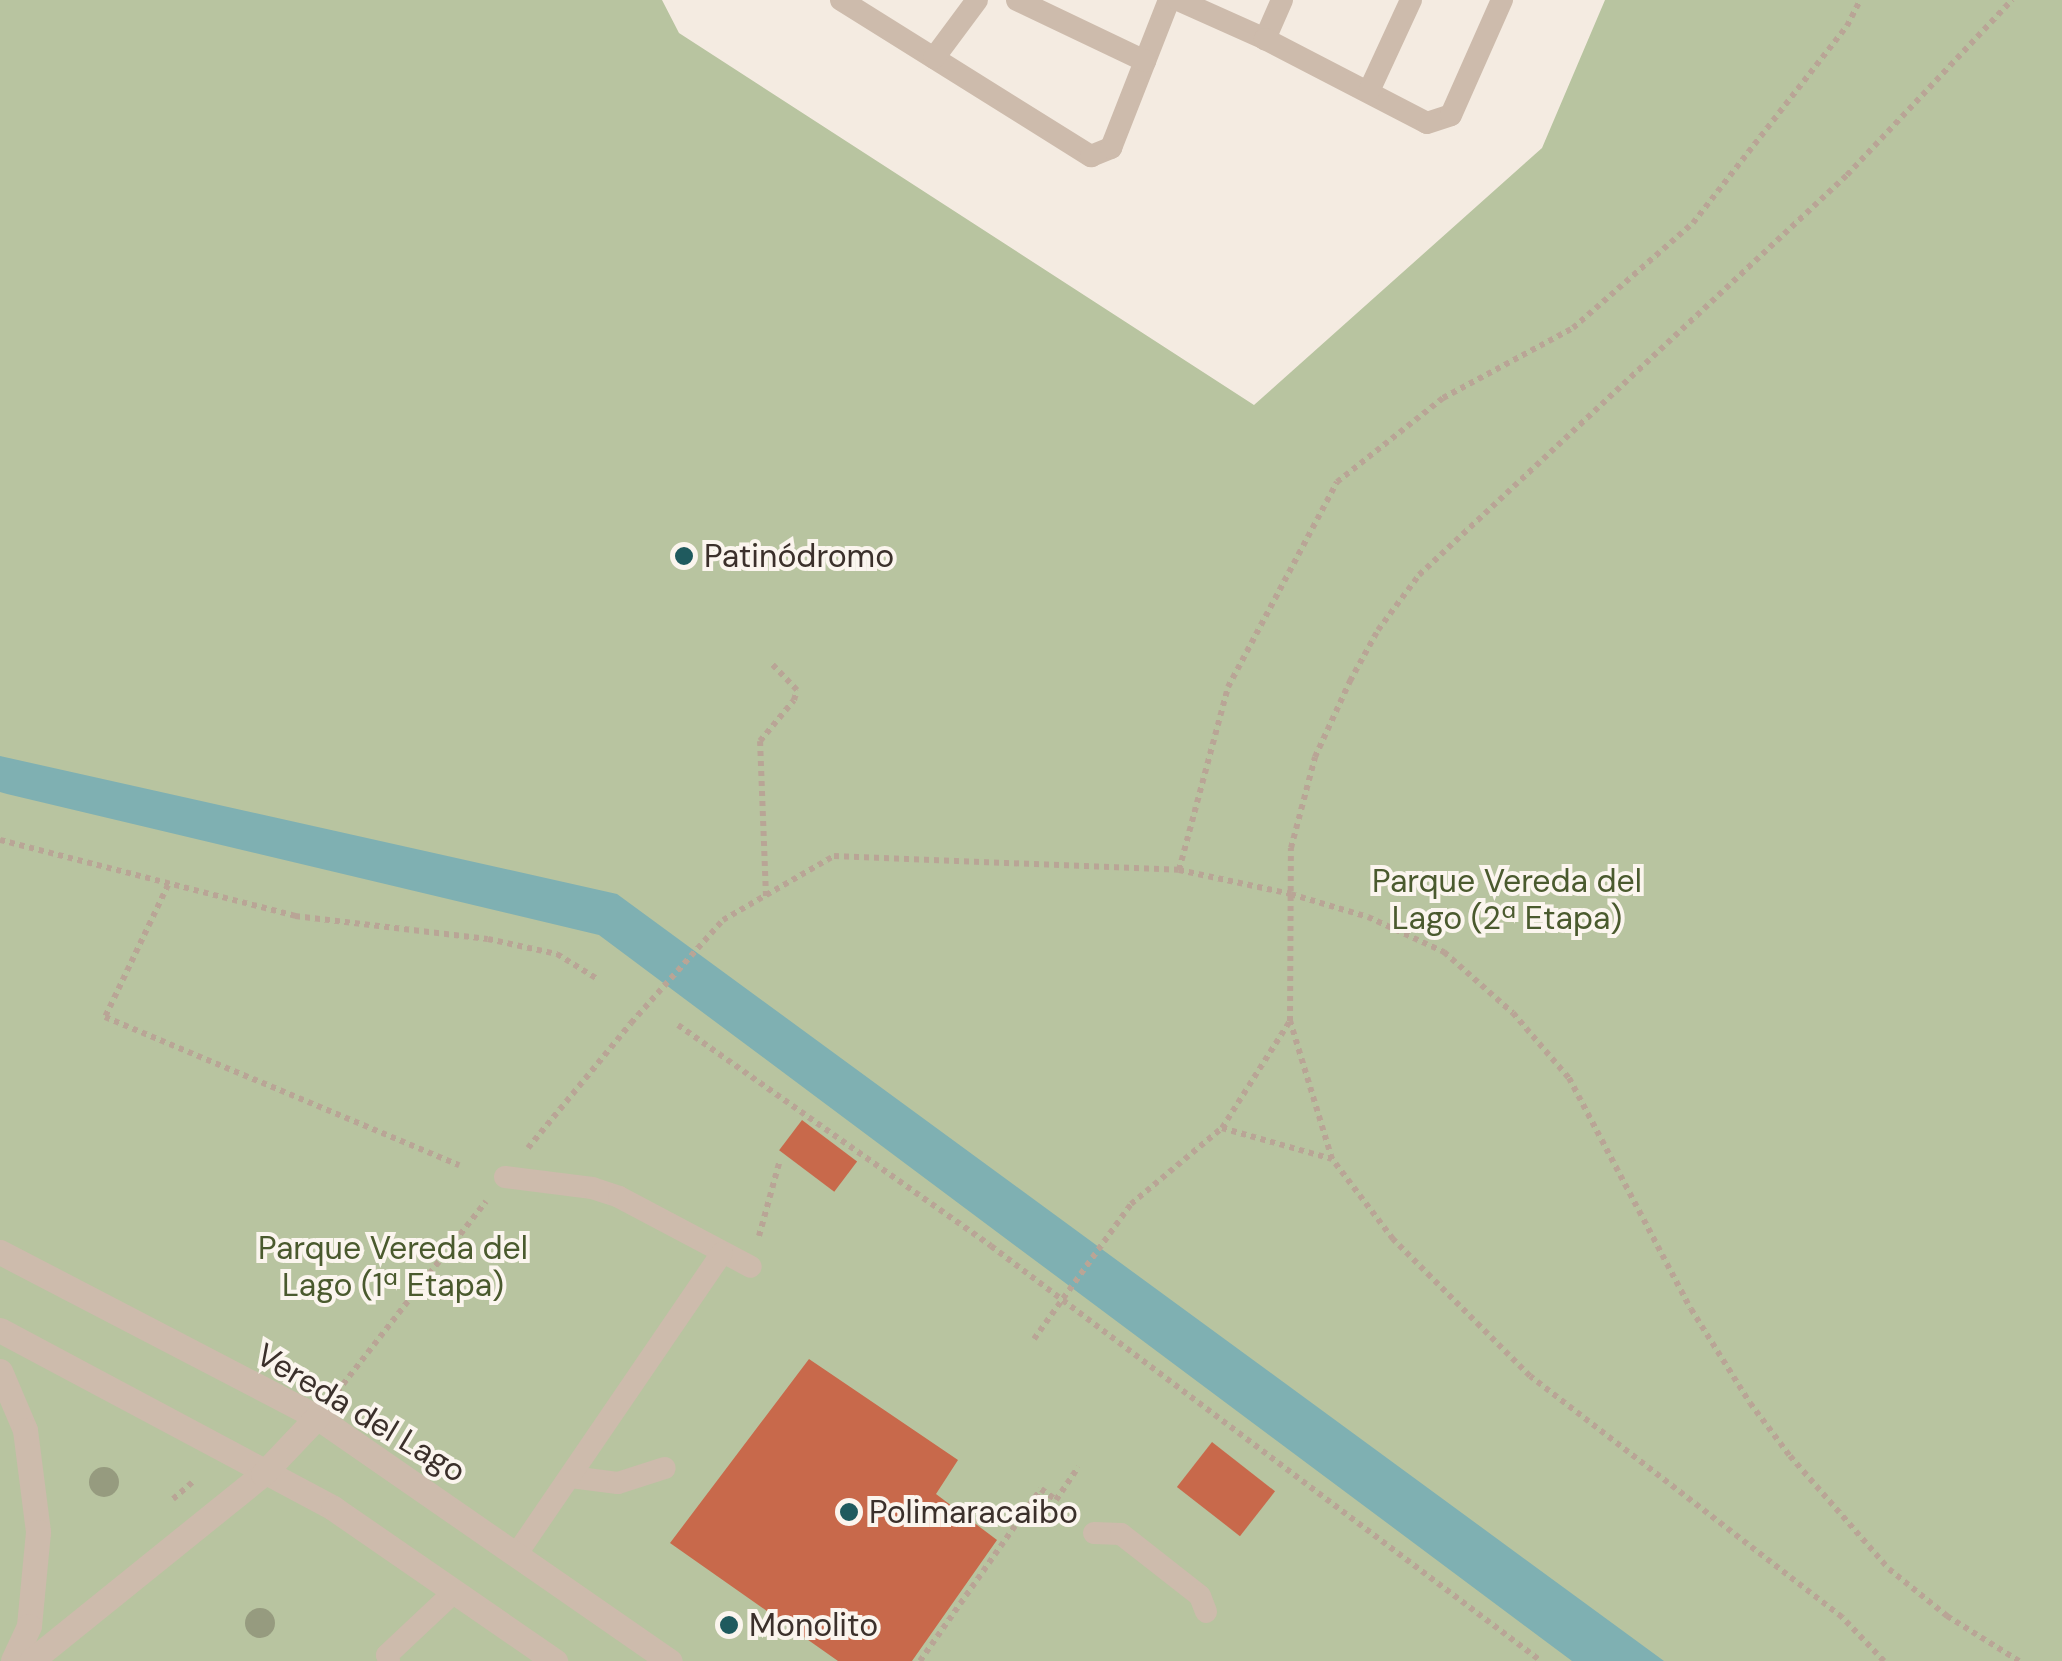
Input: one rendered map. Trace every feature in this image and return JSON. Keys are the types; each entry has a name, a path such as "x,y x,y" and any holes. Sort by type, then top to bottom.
{"street":[{"name":"Vereda del Lago","path":"0,1252 317,1417 518,1552 670,1661"},
{"path":"0,1330 263,1474 334,1508 555,1661"},
{"path":"0,1371 24,1430 38,1532 29,1626 14,1661"},
{"path":"31,1661 263,1474 317,1417"}],"lane":[{"path":"841,0 1091,156 1110,148 1170,0"},
{"path":"934,58 977,0"},
{"path":"1017,0 1145,61"},
{"path":"1178,0 1265,39 1428,123 1451,114 1502,0"},
{"path":"1265,39 1282,0"},
{"path":"1369,92 1411,0"},
{"path":"505,1177 592,1188 751,1266"},
{"path":"518,1552 722,1253"},
{"path":"570,1476 618,1483 665,1468"},
{"path":"1094,1533 1120,1534 1200,1596 1206,1612"},
{"path":"389,1661 387,1655 454,1592"}],"path":[{"path":"1179,870 1228,687 1337,482 1444,398 1573,328 1693,223 1848,26 1860,0"},
{"path":"1884,1661 1842,1617 1530,1376 1392,1239 1332,1159 1290,1022 1291,848 1315,756 1378,630 1419,575 1847,175 2012,0"},
{"path":"766,896 760,741 794,700 797,690 770,662"},
{"path":"0,840 295,916 488,939 557,954 599,980"},
{"path":"317,1417 505,1177 631,1023 723,920 834,856 1179,870 1292,894 1368,917 1444,952 1513,1012 1569,1078 1691,1309 1750,1403 1790,1456 1889,1568 1946,1616 2019,1661"},
{"path":"168,884 105,1017 459,1165"},
{"path":"1034,1339 1131,1204 1222,1128 1290,1022"},
{"path":"678,1025 990,1246 1541,1661"},
{"path":"1222,1128 1332,1159"},
{"path":"751,1266 780,1160"},
{"path":"920,1661 1041,1489 1056,1500 1078,1467"}],"green space":[{"name":"Parque Vereda del Lago (2ª Etapa)","path":"0,0 662,0 679,33 1254,405 1542,148 1605,0 2062,0 2062,1661 0,1661"}],"water":[{"path":"0,756 617,894 1664,1661 1572,1661 599,935 0,792"}],"building":[{"path":"802,1120 857,1162 834,1192 779,1150"},
{"path":"809,1359 958,1460 936,1494 997,1540 912,1661 838,1661 670,1543"},
{"path":"1212,1442 1275,1491 1240,1536 1177,1487"}],"place":[{"name":"Patinódromo","path":"684,556"},
{"name":"Polimaracaibo","path":"849,1512"},
{"name":"Monolito","path":"729,1625"}],"park label":[{"name":"Parque Vereda del Lago (1ª Etapa)","path":"393,1268"}]}
